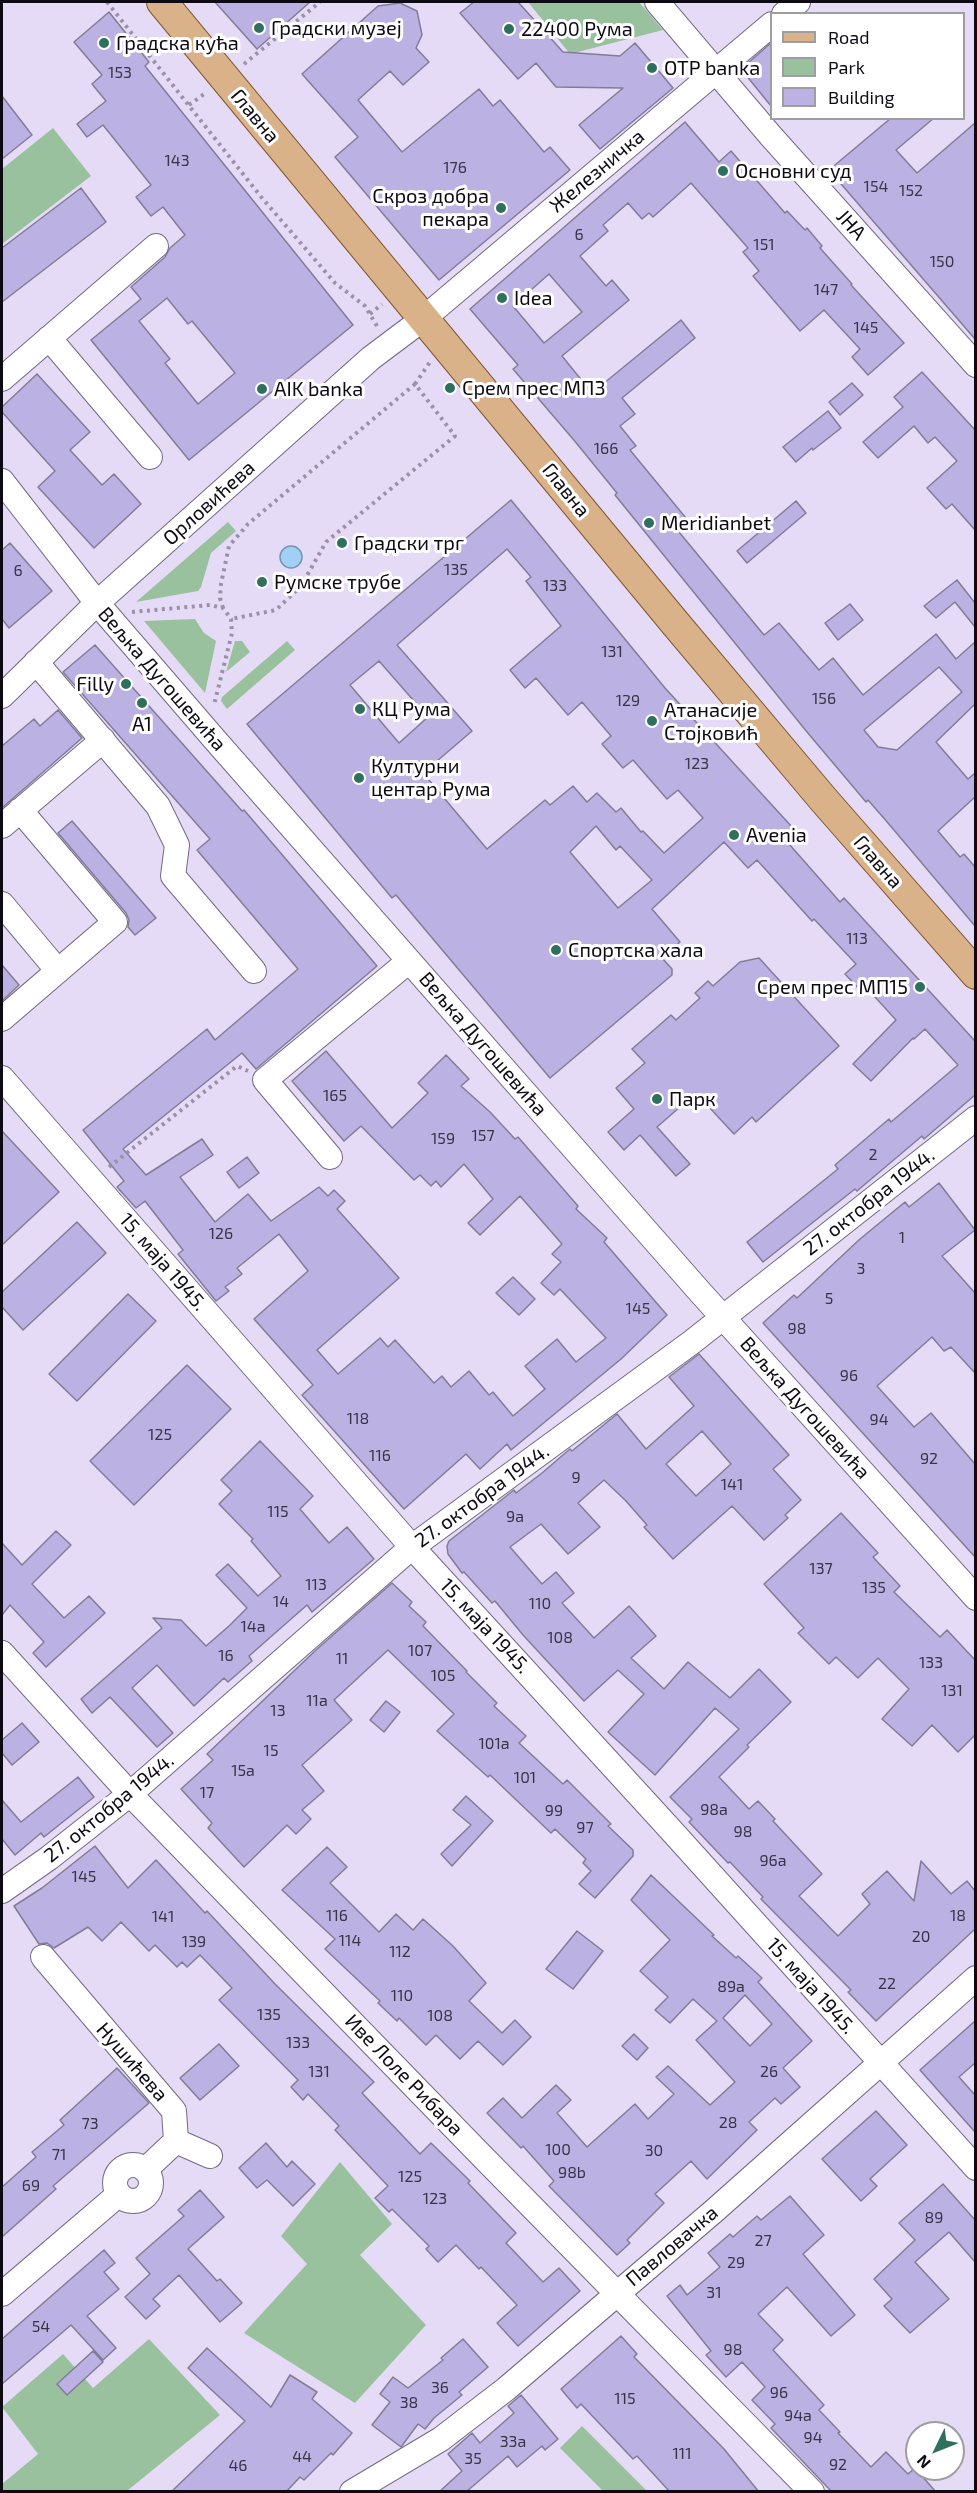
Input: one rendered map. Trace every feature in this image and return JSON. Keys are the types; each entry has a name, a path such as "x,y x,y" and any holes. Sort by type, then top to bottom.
{"main road":[{"name":"Главна","path":"162,2 816,790 975,974"}],"street":[{"name":"ЈНА","path":"657,2 975,365"},
{"path":"786,12 798,2"},
{"name":"Железничка","path":"423,319 770,25"},
{"path":"2,379 156,246"},
{"name":"Орловићева","path":"2,696 36,662 104,610 382,350 423,319"},
{"path":"49,338 150,457"},
{"name":"Вељка Дугошевића","path":"2,481 104,610 205,728 723,1318 975,1598"},
{"path":"36,662 158,806 177,845 173,876 254,971"},
{"path":"2,826 103,740"},
{"path":"2,1019 115,922 20,810"},
{"path":"2,904 58,971"},
{"path":"330,1157 265,1080 410,961"},
{"name":"15. маја 1945.","path":"2,1078 412,1547 975,2168"},
{"name":"27. октобра 1944.","path":"2,1891 49,1858 130,1794 412,1547 723,1318 975,1118"},
{"name":"Иве Лоле Рибара","path":"2,1653 130,1794 812,2492"},
{"name":"Нушићева","path":"43,1957 174,2111 176,2140"},
{"name":"Павловачка","path":"352,2492 450,2433 506,2389 714,2211 975,1978"},
{"path":"2,2294 118,2195 114,2182 120,2170 132,2165 145,2170 176,2140 210,2156"}],"path":[{"path":"106,2 262,198 335,283 365,306 379,328 382,350"},
{"path":"224,79 320,2"},
{"path":"205,728 211,715 232,633 231,619 223,608 220,598 229,546 248,524 415,384 455,436 326,542 301,586 276,610 231,619"},
{"path":"104,610 124,613 210,605 223,608"},
{"path":"92,1181 237,1066 265,1080"}],"green space":[{"path":"528,2 639,2 663,30 570,54"},
{"path":"53,128 91,176 2,244 2,169"},
{"path":"228,522 236,531 211,553 198,591 136,602"},
{"path":"195,619 204,633 216,641 205,693 144,621"},
{"path":"235,641 242,641 250,652 226,672"},
{"path":"287,641 295,650 227,709 221,701 222,697"},
{"path":"340,2162 392,2224 360,2255 426,2325 355,2403 244,2333 307,2264 281,2236"},
{"path":"149,2339 220,2415 127,2491 2,2491 2,2484 38,2454 2,2407 63,2354 93,2388"},
{"path":"582,2426 647,2491 603,2491 560,2448"}],"water":[{"path":"291,546 299,549 302,557 299,565 291,568 283,565 280,557 283,549"}],"building":[{"name":"Градски музеј","path":"215,2 310,2 257,49"},
{"path":"474,2 518,2 563,52 620,56 635,43 673,88 600,149 579,125 623,88 556,87 536,63 518,79 460,13"},
{"path":"400,3 417,11 422,35 416,48 429,62 403,85 390,71 358,100 402,152 479,89 493,106 500,100 544,152 550,147 570,170 439,280 335,157 358,137 302,74 378,6"},
{"path":"109,12 149,62 145,66 353,325 189,460 91,340 141,299 131,287 165,257 170,248 185,235 163,207 151,216 136,197 151,185 103,125 87,137 77,124 106,101 92,84 102,75 74,42","holes":["167,298 188,324 192,321 235,373 198,404 165,363 170,359 139,321"]},
{"path":"770,44 770,105 741,69"},
{"path":"2,96 32,135 2,159"},
{"path":"889,120 932,120 896,150 917,173 975,123 975,339 829,170"},
{"path":"685,122 719,162 731,151 785,213 787,211 805,230 807,228 822,246 820,248 851,285 904,343 868,375 852,357 860,349 824,310 800,331 753,276 759,271 743,252 748,248 691,183 653,217 649,213 642,219 628,203 603,225 608,231 580,256 606,286 612,280 629,300 562,356 592,393 681,320 695,338 622,398 635,414 620,426 636,446 630,450 690,523 679,532 764,635 779,623 819,670 833,658 863,695 936,634 956,659 975,642 975,706 936,742 968,779 975,773 975,797 938,831 960,857 964,854 975,867 975,926 807,732 615,495 617,493 513,369 518,365 470,309","holes":["549,274 582,312 544,343 513,306","939,667 962,692 897,750 878,747 864,730"]},
{"path":"81,188 106,222 2,302 2,248"},
{"path":"922,372 975,430 975,530 952,504 946,509 927,488 957,461 935,437 928,443 914,426 878,458 863,442 903,407 894,397"},
{"path":"37,374 90,432 70,450 102,485 114,474 141,504 94,548 38,487 55,471 2,412 2,407"},
{"path":"852,383 863,395 840,415 829,402"},
{"path":"828,411 841,428 796,462 783,447"},
{"path":"511,500 665,688 792,827 782,836 840,902 844,898 975,1041 975,1095 924,1139 922,1136 857,1191 855,1189 763,1262 747,1242 838,1169 835,1165 889,1119 891,1122 958,1065 925,1029 913,1038 871,1081 853,1064 896,1020 864,985 860,990 845,974 856,964 814,919 812,921 757,860 748,868 724,842 652,909 680,942 662,958 672,969 672,975 550,1078 396,895 392,898 247,724","holes":["507,549 531,577 526,581 561,626 510,670 525,688 536,678 568,715 582,702 611,736 602,744 623,768 633,760 667,799 678,790 703,818 664,853 643,831 641,832 621,808 616,812 597,793 587,802 573,786 550,805 545,800 487,849 423,773 472,731 397,645","379,661 428,717 399,743 350,685","596,826 616,850 620,846 652,880 618,908 570,852"]},
{"path":"796,501 806,513 747,563 737,551"},
{"path":"10,543 52,591 9,628 2,619 2,550"},
{"path":"957,580 975,603 975,627 955,602 936,618 924,606"},
{"path":"850,604 863,620 838,640 825,623"},
{"path":"95,645 242,811 244,810 377,966 256,1069 242,1053 123,1149 146,1175 202,1139 213,1155 180,1177 215,1222 248,1194 271,1221 319,1187 328,1196 334,1190 345,1201 337,1209 399,1278 317,1350 338,1374 380,1338 388,1347 395,1340 434,1383 442,1376 451,1387 469,1371 489,1395 493,1392 513,1416 545,1389 525,1366 557,1339 576,1362 606,1338 560,1289 554,1295 541,1283 561,1262 552,1254 562,1244 520,1196 480,1235 468,1223 493,1199 464,1164 441,1187 436,1181 431,1186 420,1175 414,1180 361,1126 344,1141 292,1081 326,1051 392,1128 428,1093 418,1083 446,1055 469,1079 461,1086 515,1139 518,1137 578,1206 576,1209 607,1238 604,1242 667,1315 621,1359 511,1450 507,1444 480,1469 466,1454 404,1509 302,1395 313,1385 254,1319 308,1271 279,1234 237,1268 242,1274 225,1287 229,1291 216,1301 178,1254 183,1250 145,1201 136,1208 117,1187 124,1181 83,1130 207,1029 215,1040 298,969 197,850 210,839 63,672"},
{"path":"58,710 82,738 2,808 2,746 34,719 40,726"},
{"path":"72,821 156,918 135,935 128,927 129,920 126,913 58,833"},
{"path":"759,958 839,1046 756,1122 752,1117 734,1134 696,1093 657,1127 690,1164 676,1176 640,1135 624,1150 608,1132 634,1109 616,1088 645,1063 632,1049 671,1015 676,1020 700,998 695,993 708,981 713,986 740,962"},
{"path":"2,965 19,985 2,1001"},
{"path":"2,1131 59,1192 2,1245"},
{"path":"247,1157 259,1173 239,1188 227,1172"},
{"path":"939,1183 975,1230 942,1256 975,1293 975,1373 951,1347 944,1351 932,1337 877,1386 914,1427 931,1413 975,1464 975,1557 763,1323 794,1295 797,1298 860,1239 905,1202 909,1207"},
{"path":"77,1222 106,1253 23,1330 2,1307 2,1292"},
{"path":"513,1277 535,1299 519,1315 496,1293"},
{"path":"128,1294 156,1321 77,1401 49,1374"},
{"path":"699,1354 789,1455 773,1469 801,1500 785,1515 788,1518 764,1540 732,1506 673,1559 644,1527 647,1525 604,1480 578,1503 600,1527 568,1554 541,1524 510,1547 542,1584 556,1572 574,1593 562,1603 594,1638 629,1606 656,1636 631,1658 664,1689 688,1662 730,1698 759,1669 791,1702 747,1745 749,1747 719,1777 749,1809 758,1801 775,1819 773,1821 822,1874 799,1896 838,1936 870,1904 862,1894 887,1871 914,1901 921,1861 951,1894 967,1881 975,1891 975,1929 876,2021 848,1992 851,1990 689,1822 692,1819 670,1797 739,1729 715,1708 655,1775 608,1732 644,1694 618,1670 584,1701 495,1601 492,1603 464,1572 462,1573 448,1554 449,1541 514,1490 516,1493 570,1449 572,1451 617,1414 646,1449 694,1406 669,1377","holes":["702,1431 731,1464 696,1496 666,1464"]},
{"path":"187,1365 231,1409 134,1505 90,1461"},
{"path":"260,1441 313,1496 300,1509 329,1543 347,1527 374,1559 312,1612 307,1605 249,1656 252,1661 228,1682 224,1678 194,1706 157,1665 132,1688 173,1733 157,1747 110,1697 92,1713 81,1699 162,1628 153,1618 181,1620 206,1646 229,1626 247,1608 216,1575 228,1564 258,1596 281,1576 251,1541 253,1539 219,1504 232,1491 221,1480"},
{"path":"841,1513 878,1553 873,1557 900,1586 894,1592 940,1637 947,1630 975,1660 975,1735 958,1752 932,1725 912,1746 882,1719 909,1689 878,1658 858,1678 836,1657 829,1664 798,1633 804,1628 764,1584"},
{"path":"56,1531 71,1545 32,1584 64,1618 89,1596 105,1613 46,1667 33,1653 44,1642 10,1605 2,1615 2,1543 22,1565"},
{"path":"392,1583 412,1602 409,1606 426,1622 423,1626 497,1703 494,1706 526,1736 519,1743 563,1784 567,1780 611,1824 608,1826 633,1850 633,1856 595,1898 579,1884 591,1871 583,1863 586,1859 555,1829 551,1833 490,1775 488,1777 437,1731 454,1714 388,1650 334,1700 352,1720 302,1765 324,1791 302,1810 311,1819 296,1834 287,1825 244,1867 208,1828 212,1823 181,1789 213,1760 207,1754 316,1650"},
{"path":"386,1701 400,1712 384,1732 370,1720"},
{"path":"22,1723 39,1742 12,1765 2,1753 2,1740"},
{"path":"78,1777 94,1797 44,1837 41,1833 15,1855 2,1839 2,1800 21,1822"},
{"path":"466,1796 493,1821 452,1866 441,1854 471,1825 453,1810"},
{"path":"95,1846 128,1888 156,1860 205,1913 207,1911 275,1984 374,2082 362,2093 420,2154 431,2143 470,2181 468,2183 516,2233 506,2243 543,2282 559,2268 580,2291 518,2346 497,2323 517,2305 481,2267 479,2269 456,2245 438,2262 426,2249 429,2246 392,2209 389,2212 375,2198 388,2186 335,2130 339,2126 308,2094 303,2100 291,2087 298,2080 219,2000 232,1988 200,1955 187,1967 182,1962 177,1967 155,1945 149,1951 121,1922 102,1941 88,1927 54,1948 47,1943 39,1944 14,1906 42,1888"},
{"path":"327,1847 347,1867 330,1883 379,1932 396,1914 413,1930 423,1919 453,1946 486,1983 469,2001 502,2033 515,2020 531,2037 503,2065 478,2041 460,2059 436,2035 426,2045 399,2018 397,2021 378,2003 380,2001 325,1949 335,1939 282,1890"},
{"path":"651,1875 714,1935 712,1936 762,1978 758,1982 812,2041 783,2068 800,2087 781,2104 775,2098 749,2122 757,2130 707,2179 691,2161 655,2194 664,2203 627,2240 630,2243 617,2255 549,2186 554,2181 523,2146 521,2148 487,2113 503,2098 522,2118 556,2085 571,2100 557,2113 587,2147 635,2104 648,2119 674,2094 656,2077 668,2066 710,2105 735,2082 696,2040 717,2021 693,1999 670,2023 655,2010 668,1997 640,1971 670,1940 631,1900","holes":["745,1995 772,2024 750,2046 723,2018"]},
{"path":"577,1931 603,1951 573,1989 546,1969"},
{"path":"975,2021 975,2063 959,2077 975,2095 975,2132 920,2070"},
{"path":"634,2034 648,2048 637,2060 622,2046"},
{"path":"219,2044 239,2066 200,2100 180,2078"},
{"path":"117,2068 149,2103 53,2186 56,2189 2,2237 2,2187 36,2157 32,2152 64,2125 60,2120"},
{"path":"876,2111 907,2145 870,2179 877,2186 861,2201 822,2159"},
{"path":"266,2143 287,2167 292,2161 315,2184 293,2206 267,2180 257,2188 239,2168"},
{"path":"943,2184 975,2220 975,2262 949,2232 915,2262 949,2299 910,2333 884,2306 892,2299 874,2279 915,2240 899,2223"},
{"path":"200,2190 224,2217 188,2249 217,2281 220,2279 242,2303 220,2322 179,2275 153,2299 160,2306 146,2319 125,2297 150,2274 136,2258 184,2216 178,2210"},
{"path":"790,2196 824,2235 803,2254 855,2315 831,2336 787,2287 758,2314 783,2340 773,2350 824,2405 819,2410 871,2467 886,2452 905,2471 905,2481 926,2481 936,2492 832,2492 771,2428 775,2424 752,2400 765,2387 742,2362 726,2377 706,2355 711,2351 667,2296 680,2285 687,2295 720,2267 708,2253 730,2234 733,2237 757,2216 761,2220"},
{"path":"104,2250 115,2263 104,2272 119,2289 87,2316 116,2348 103,2360 71,2325 2,2384 2,2339"},
{"path":"621,2336 637,2354 634,2357 724,2449 759,2492 670,2492 637,2456 633,2459 581,2404 577,2408 561,2389"},
{"path":"463,2339 488,2367 459,2392 462,2395 434,2418 425,2429 418,2424 401,2447 372,2425 390,2402 380,2394 393,2377 408,2388 443,2360 441,2358"},
{"path":"207,2348 271,2407 290,2375 317,2392 312,2399 352,2433 333,2455 331,2453 304,2480 300,2477 286,2492 171,2492 245,2421 188,2368"},
{"path":"93,2351 103,2362 67,2395 57,2384"},
{"path":"521,2395 558,2439 545,2450 542,2446 517,2467 508,2456 466,2492 439,2492 462,2471 448,2454 472,2433 480,2443 514,2413 508,2406"}],"place":[{"name":"Градски музеј","path":"259,28"},
{"name":"22400 Рума","path":"509,29"},
{"name":"Градска кућа","path":"104,43"},
{"name":"OTP banka","path":"652,68"},
{"name":"Основни суд","path":"723,171"},
{"name":"Скроз добра пекара","path":"501,208"},
{"name":"Idea","path":"502,298"},
{"name":"Срем прес МП3","path":"450,388"},
{"name":"AIK banka","path":"262,389"},
{"name":"Meridianbet","path":"649,523"},
{"name":"Градски трг","path":"342,543"},
{"name":"Румске трубе","path":"262,582"},
{"name":"Filly","path":"126,684"},
{"name":"A1","path":"142,703"},
{"name":"КЦ Рума","path":"360,709"},
{"name":"Атанасије Стојковић","path":"652,721"},
{"name":"Културни центар Рума","path":"359,778"},
{"name":"Avenia","path":"734,835"},
{"name":"Спортска хала","path":"556,950"},
{"name":"Срем прес МП15","path":"920,987"},
{"name":"Парк","path":"657,1099"}]}
